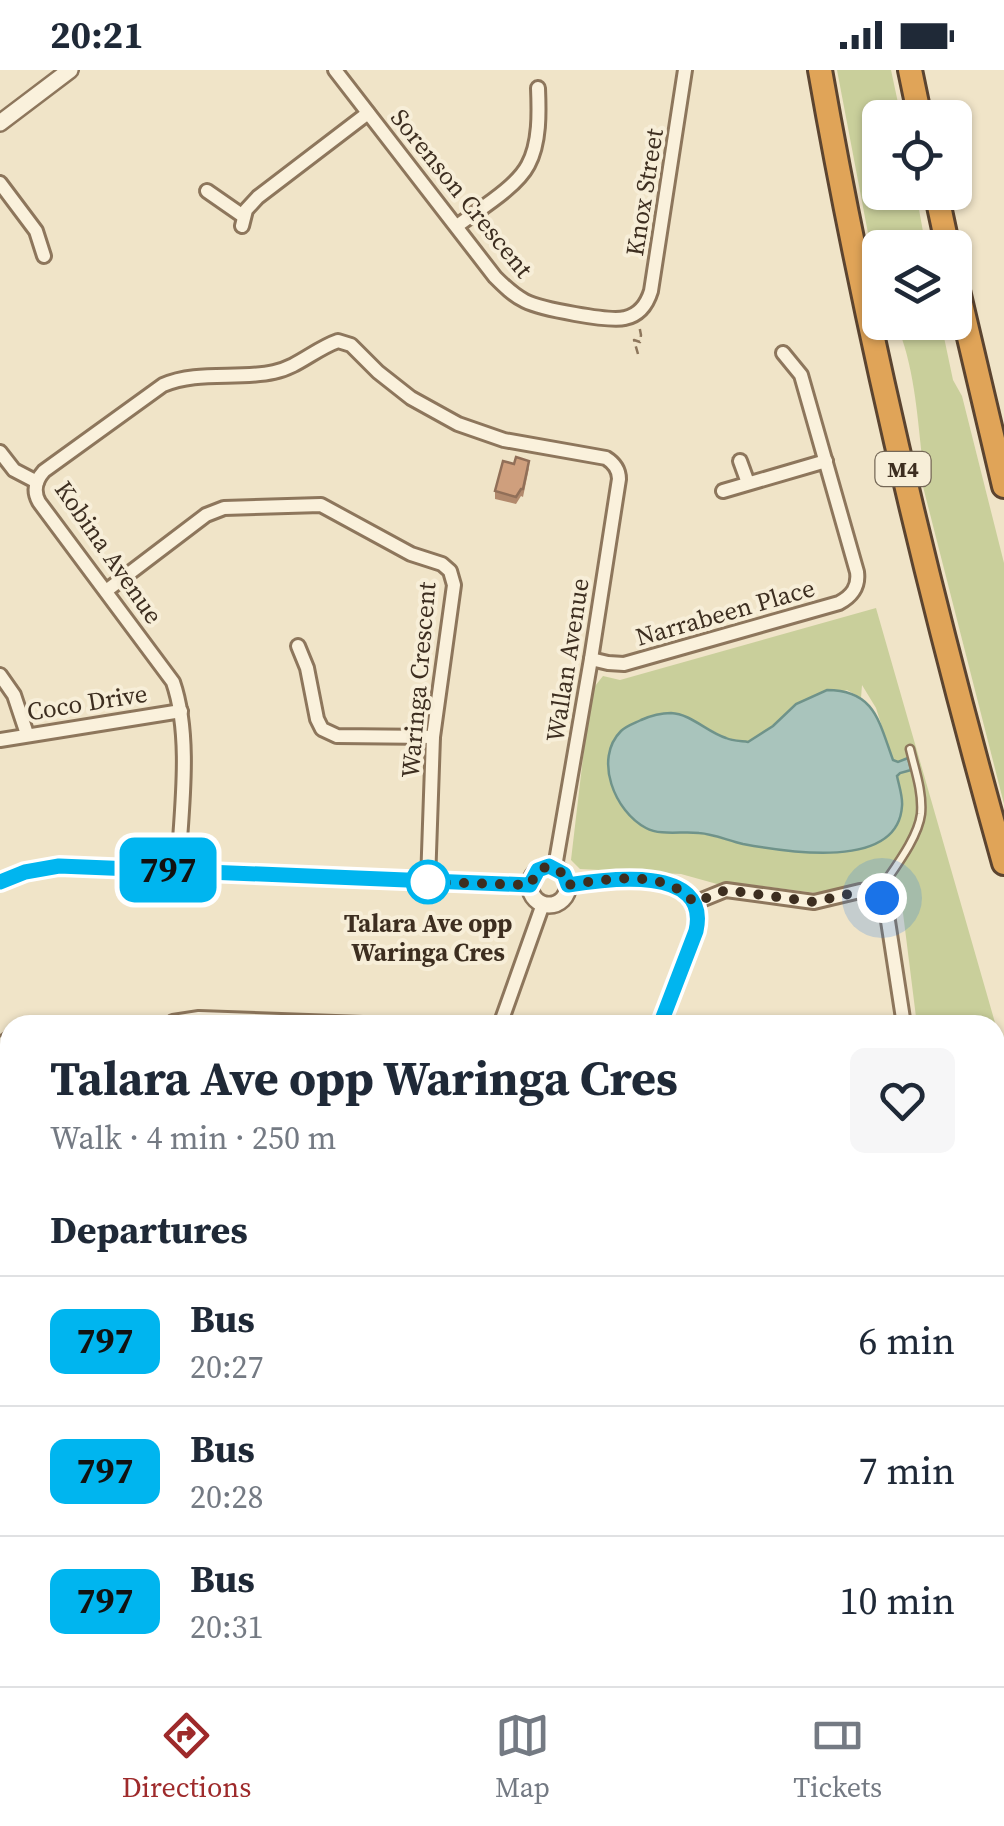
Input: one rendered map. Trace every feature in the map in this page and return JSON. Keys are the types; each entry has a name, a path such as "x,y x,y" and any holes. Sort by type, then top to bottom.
{"highway":[{"name":"M4","path":"820,70 874,340 946,647 1004,863"},
{"path":"910,70 916,100"},
{"path":"970,340 1004,486"}],"street":[{"path":"0,123 70,70"},
{"name":"Sorenson Crescent","path":"335,70 495,276 522,299 542,307 616,319 633,315"},
{"name":"Knox Street","path":"633,315 646,304 651,291 686,70"},
{"path":"457,226 526,170 539,114 538,88"},
{"path":"207,191 242,221 249,204 368,113"},
{"path":"0,183 36,231 44,256"},
{"name":"Kobina Avenue","path":"178,870 184,740 178,694 168,672 40,502 37,482 44,471 163,385 184,379 278,371 299,364 338,341 350,345 411,398 458,424 504,440 612,462"},
{"name":"Narrabeen Place","path":"591,659 624,664 839,603 856,587 857,572 801,375 782,353"},
{"path":"0,452 14,470 37,482"},
{"path":"723,490 826,460"},
{"path":"740,461 748,484"},
{"name":"Wallan Avenue","path":"555,868 619,479 612,462"},
{"name":"Waringa Crescent","path":"106,591 216,510 325,506 411,554 442,564 452,575 454,589 433,738 428,882"},
{"path":"298,646 307,668 316,719 326,732 337,736 433,738"},
{"path":"0,675 14,694 27,734"},
{"name":"Coco Drive","path":"0,740 181,711"},
{"path":"0,882 25,872 59,866 530,885"},
{"path":"555,868 564,874 568,891 555,904 543,904 533,897 530,885 538,870 555,868"},
{"path":"568,885 617,879 662,882 678,887 694,903 697,928 664,1015"},
{"path":"694,903 731,890 814,902 860,891 878,894 886,908 902,1015"},
{"path":"504,1015 543,904"}],"lane":[{"path":"878,894 916,832 920,816 920,788 910,750"}],"path":[{"path":"633,315 641,334 640,342 634,340 638,354"}],"green space":[{"path":"837,70 891,70 897,100 862,100 862,202"},
{"path":"864,210 919,210 923,230 867,230"},
{"path":"902,340 945,340 1004,563 1004,804 916,459 922,457"},
{"path":"876,608 993,1015 916,1015 903,913 889,886 921,828 924,794 913,748 907,750 908,758 897,762 892,758 876,708 862,685 861,698 847,690 796,704 748,742 726,738 695,721 678,833 837,853 902,796 897,776 911,770 917,793 914,822 880,879 816,893 717,884 681,874 580,869 571,860 590,698 603,676 620,680"}],"water":[{"path":"827,690 843,691 865,702 879,721 893,760 908,758 911,770 897,776 902,803 896,827 882,840 861,849 811,853 743,844 705,834 658,832 635,820 617,798 608,770 609,756 613,743 628,726 671,713 685,716 728,739 748,742 796,704"}],"building":[{"path":"516,457 529,461 523,489 516,497 495,491 503,461 514,464"}],"bus line":[{"name":"797","path":"0,882 25,872 59,866 530,885 534,874 549,866 560,870 568,885 617,879 662,882 684,892 694,903 698,919 664,1015"}],"place":[{"name":"Talara Ave opp Waringa Cres","path":"428,882"}],"route":[{"path":"428,882 530,885 538,870 549,866 564,874 568,885 617,879 662,882 678,887 694,903 731,890 814,902 866,890 882,898"}]}
